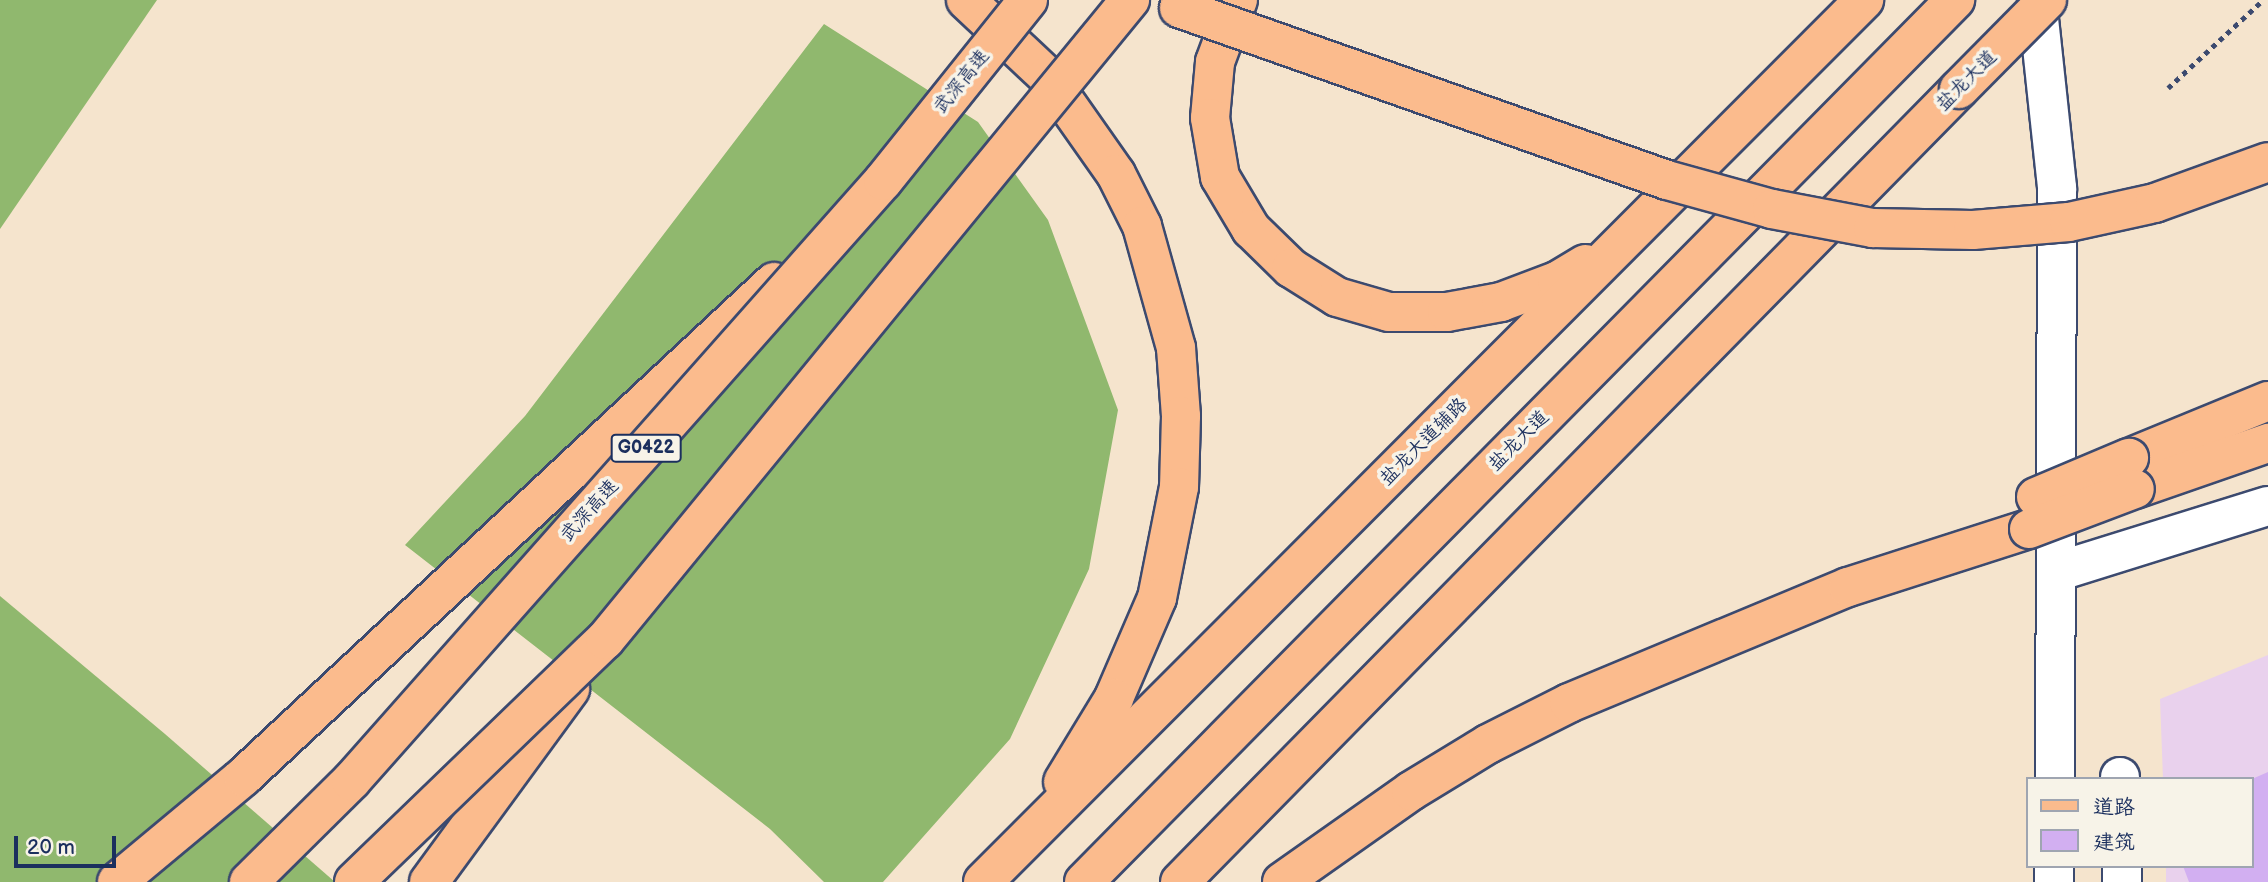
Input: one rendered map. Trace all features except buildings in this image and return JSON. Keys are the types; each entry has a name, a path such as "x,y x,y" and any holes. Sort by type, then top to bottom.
{"main road":[{"path":"966,0 1047,76 1116,174 1142,226 1162,286 1176,348 1181,416 1179,487 1170,543 1139,647 1078,760 1021,846"},
{"name":"武深高速","path":"249,882 351,781 883,181 1028,0"},
{"path":"429,882 605,640 1130,0"},
{"path":"1238,0 1215,62 1210,118 1220,177 1251,229 1291,268 1336,297 1389,312 1447,312 1501,302 1557,281 1629,237"},
{"name":"盐龙大道辅路","path":"983,882 1864,0"},
{"name":"盐龙大道","path":"1084,882 1955,0"},
{"name":"盐龙大道","path":"1181,882 2047,0"},
{"path":"1168,4 1667,180 1772,209 1873,228 1973,230 2069,222 2155,203 2268,162"},
{"path":"129,872 253,767 883,181"},
{"path":"1282,882 1344,835 1488,744 1569,703 2132,473 2268,401"},
{"path":"2132,473 2268,443"},
{"path":"354,882 605,640"}],"lane":[{"path":"2037,0 2057,188 2055,777"},
{"path":"2056,572 2268,506"}],"path":[{"path":"2168,88 2263,0"}],"shaded area":[{"path":"2268,655 2268,882 2166,882 2166,868 2254,868 2254,777 2163,777 2160,699"}],"green space":[{"path":"0,0 157,0 0,229"},
{"path":"824,24 978,122 1048,220 1118,410 1089,569 1010,739 883,882 824,882 770,829 405,545 525,416"},
{"path":"0,596 165,734 335,882 0,882"}]}
